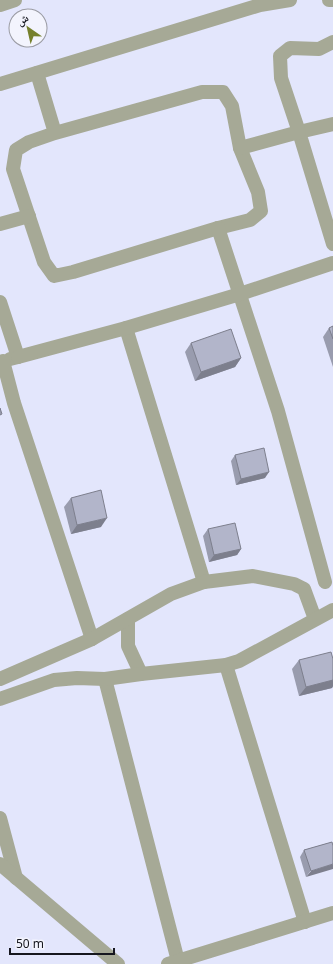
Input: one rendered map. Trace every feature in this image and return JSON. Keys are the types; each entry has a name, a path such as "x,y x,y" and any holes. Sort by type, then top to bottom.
{"street":[{"path":"0,5 15,0"},
{"path":"0,84 260,5 290,0"},
{"path":"333,42 319,49 290,48 280,56 281,78 333,244"},
{"path":"37,73 55,133"},
{"path":"202,92 223,92 232,106 240,148 258,192 261,211 250,220 218,228 73,272 54,276 44,262 13,169 16,150 29,142 55,133 202,92"},
{"path":"240,148 333,124"},
{"path":"0,224 29,216"},
{"path":"0,679 92,639 171,594 204,582 253,576 294,584 304,588 329,580 278,411 218,228"},
{"path":"92,639 1,362 126,328 240,294 333,263"},
{"path":"0,302 18,357"},
{"path":"126,328 204,582"},
{"path":"304,588 315,619"},
{"path":"0,699 54,680 77,678 105,679 226,665 239,661 333,610"},
{"path":"128,619 128,646 141,674"},
{"path":"226,665 305,922"},
{"path":"105,679 173,962 333,913"},
{"path":"0,818 16,878"},
{"path":"0,864 118,964"}],"building":[{"path":"333,326 333,339 329,328"},
{"path":"231,329 241,358 201,372 191,343"},
{"path":"264,448 269,472 241,479 235,455"},
{"path":"101,490 107,518 77,525 71,498"},
{"path":"235,523 241,549 214,555 208,529"},
{"path":"331,652 333,659 333,680 306,687 299,660"},
{"path":"332,842 333,864 311,871 304,850"}]}
